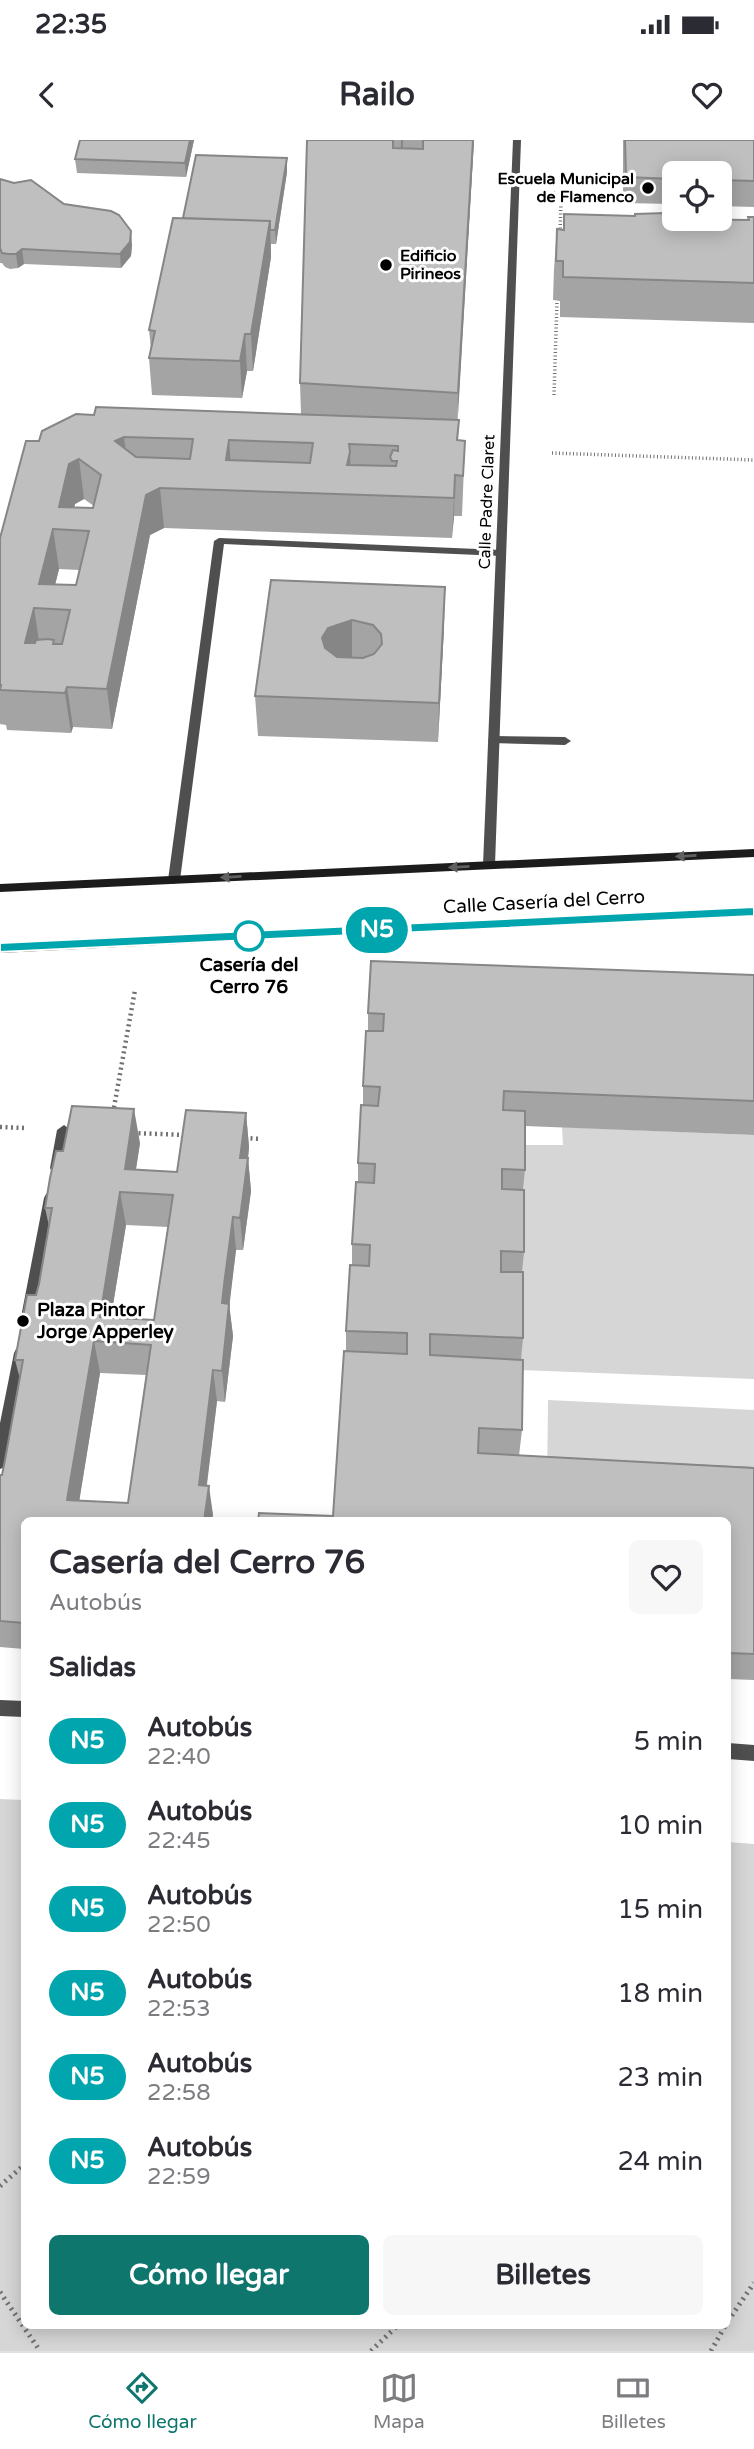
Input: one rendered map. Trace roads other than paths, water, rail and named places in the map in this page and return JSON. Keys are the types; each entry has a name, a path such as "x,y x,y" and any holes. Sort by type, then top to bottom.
{"main road":[{"name":"Calle Casería del Cerro","path":"0,888 754,853"},
{"name":"Calle Casería del Cerro","path":"0,948 754,911"}],"street":[{"name":"Calle Padre Claret","path":"489,865 517,140"},
{"path":"174,880 219,541 501,553"},
{"path":"494,740 565,741"},
{"path":"0,1462 64,1130"},
{"path":"0,1708 21,1710"},
{"path":"731,1751 754,1753"}],"place":[{"name":"Escuela Municipal de Flamenco","path":"648,188"},
{"name":"Edificio Pirineos","path":"386,265"},
{"name":"Casería del Cerro 76","path":"249,936"},
{"name":"Plaza Pintor Jorge Apperley","path":"23,1321"}]}
